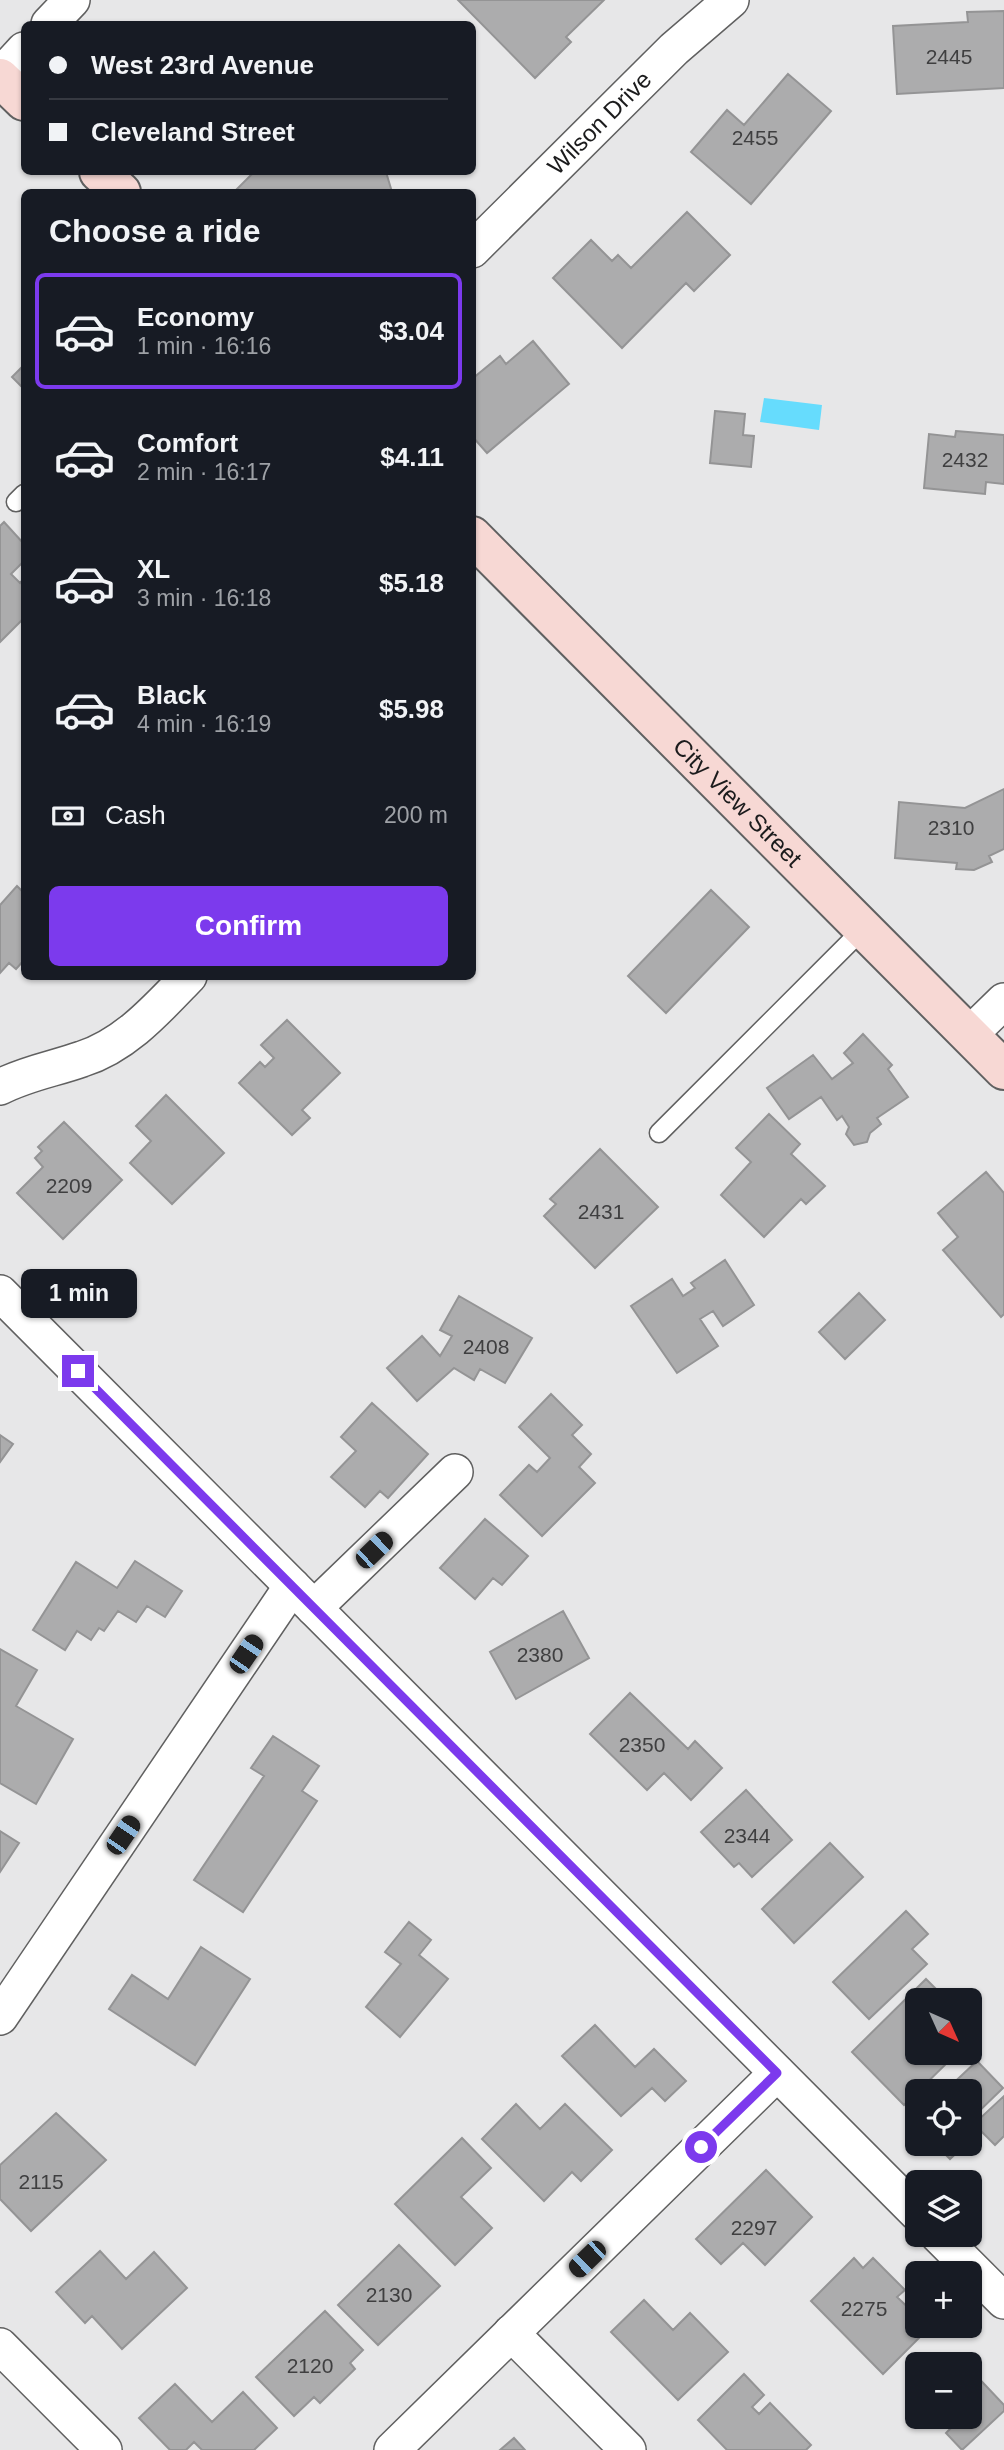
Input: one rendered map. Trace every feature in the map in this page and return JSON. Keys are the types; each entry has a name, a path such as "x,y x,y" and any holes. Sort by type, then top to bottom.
{"street":[{"path":"52,21 72,0"},
{"name":"Wilson Drive","path":"476,246 674,49 732,0"},
{"path":"21,53 0,77 21,98"},
{"path":"102,175 118,189"},
{"name":"City View Street","path":"476,540 1004,1070"},
{"path":"0,1087 33,1072 83,1059 108,1048 148,1017 185,980"},
{"path":"970,1035 1004,1000"},
{"path":"0,1293 905,2201"},
{"path":"0,2017 303,1597 455,1472"},
{"path":"392,2450 777,2073"},
{"path":"950,2247 1004,2301"},
{"path":"511,2333 628,2450"},
{"path":"0,2346 104,2450"}],"lane":[{"path":"659,1133 863,929"}],"water":[{"path":"764,398 822,405 819,430 760,422"}],"building":[{"path":"458,0 604,0 566,37 571,42 535,78"},
{"path":"1004,11 1004,88 897,94 893,26 968,22 967,12"},
{"path":"788,74 831,111 751,204 691,152 727,110 744,125"},
{"path":"251,175 387,175 391,189 237,189"},
{"path":"687,212 730,255 694,291 686,283 622,348 553,278 591,240 612,261 618,255 631,268"},
{"path":"533,341 569,384 487,453 476,441 476,376 500,356 506,364"},
{"path":"21,368 21,386 12,377"},
{"path":"715,411 745,414 743,435 754,436 751,467 710,463"},
{"path":"956,431 1004,435 1004,484 986,482 985,494 924,488 929,434 955,437"},
{"path":"4,522 21,541 21,564 11,574 21,582 21,621 0,642 0,526"},
{"path":"1004,789 1004,849 989,856 992,862 974,870 956,869 957,863 895,858 899,802 965,808"},
{"path":"17,886 21,890 21,963 16,969 9,963 0,973 0,905"},
{"path":"711,890 749,927 666,1013 628,976"},
{"path":"287,1020 340,1073 302,1110 310,1118 292,1135 239,1083 260,1062 265,1067 274,1058 261,1045"},
{"path":"863,1034 892,1065 888,1069 908,1097 877,1118 881,1124 870,1133 867,1142 854,1145 846,1134 849,1127 842,1116 837,1120 821,1097 789,1119 767,1088 813,1055 832,1079 853,1063 844,1053"},
{"path":"166,1095 224,1153 172,1204 130,1163 151,1141 136,1126"},
{"path":"769,1114 800,1144 791,1154 825,1186 806,1204 801,1199 764,1237 721,1195 751,1162 736,1148"},
{"path":"64,1122 122,1180 63,1239 17,1193 43,1167 35,1158 42,1151 38,1147"},
{"path":"600,1149 658,1207 595,1268 544,1216 556,1204 550,1199"},
{"path":"986,1172 1004,1193 1004,1314 1001,1317 943,1250 958,1237 938,1213"},
{"path":"725,1260 754,1305 723,1326 713,1311 700,1319 718,1346 677,1373 631,1306 672,1279 683,1296 695,1288 691,1283"},
{"path":"859,1293 885,1320 845,1359 819,1332"},
{"path":"459,1296 532,1338 505,1383 480,1369 474,1380 454,1368 417,1401 387,1368 422,1336 440,1356 452,1336 440,1330"},
{"path":"551,1394 582,1425 572,1435 591,1454 579,1467 595,1483 542,1536 500,1495 529,1465 537,1472 550,1458 519,1427"},
{"path":"372,1403 428,1454 388,1498 380,1491 365,1507 331,1477 356,1451 341,1437"},
{"path":"0,1435 13,1444 0,1462"},
{"path":"485,1519 528,1556 502,1585 493,1578 475,1599 440,1568"},
{"path":"135,1561 182,1591 165,1617 147,1606 136,1622 118,1611 104,1631 99,1628 91,1640 77,1631 65,1650 33,1630 76,1562 117,1588"},
{"path":"563,1611 589,1658 516,1699 490,1652"},
{"path":"0,1649 37,1670 16,1706 73,1739 36,1804 0,1783"},
{"path":"630,1693 688,1749 695,1741 722,1768 691,1800 664,1773 647,1790 590,1734"},
{"path":"273,1736 319,1766 302,1791 317,1801 243,1912 194,1880 264,1776 251,1768"},
{"path":"746,1790 792,1840 752,1877 739,1863 734,1867 701,1832"},
{"path":"0,1831 19,1843 0,1872"},
{"path":"830,1843 863,1877 794,1943 762,1909"},
{"path":"906,1911 928,1934 912,1949 927,1964 869,2019 833,1982"},
{"path":"409,1922 431,1940 419,1955 448,1979 400,2037 366,2007 401,1964 385,1952"},
{"path":"201,1947 250,1979 195,2065 109,2009 132,1975 168,1999"},
{"path":"926,1979 935,1988 917,1988"},
{"path":"905,2000 905,2065 945,2065 931,2079 905,2079 904,2105 852,2052"},
{"path":"595,2025 635,2067 654,2049 686,2081 665,2101 652,2088 621,2116 562,2056"},
{"path":"973,2065 981,2065 1003,2088 982,2108 982,2079 958,2079"},
{"path":"1004,2096 1004,2136 995,2145 982,2132 982,2117"},
{"path":"516,2104 540,2129 565,2104 612,2150 581,2181 572,2172 544,2201 482,2139"},
{"path":"56,2113 106,2160 31,2231 0,2199 0,2165"},
{"path":"462,2138 491,2168 461,2197 492,2228 455,2265 395,2204"},
{"path":"766,2170 812,2217 765,2265 743,2243 721,2264 696,2239"},
{"path":"399,2245 440,2286 378,2345 338,2305"},
{"path":"100,2251 126,2279 154,2252 187,2288 122,2349 92,2316 85,2323 56,2292"},
{"path":"854,2258 863,2268 873,2258 905,2290 897,2297 905,2305 905,2338 919,2338 883,2374 811,2301"},
{"path":"644,2300 673,2330 690,2313 728,2352 678,2400 611,2332"},
{"path":"325,2311 363,2350 350,2363 355,2369 320,2403 314,2397 294,2416 256,2377"},
{"path":"744,2374 764,2395 752,2407 759,2414 770,2403 811,2445 806,2450 727,2450 698,2420"},
{"path":"982,2382 1004,2405 1004,2411 962,2450 946,2433 950,2429 982,2429"},
{"path":"175,2384 212,2422 243,2392 277,2428 254,2450 202,2450 194,2442 186,2450 170,2450 139,2418"},
{"path":"514,2438 525,2450 500,2450"}],"route":[{"path":"78,1371 777,2073 701,2147"}]}
